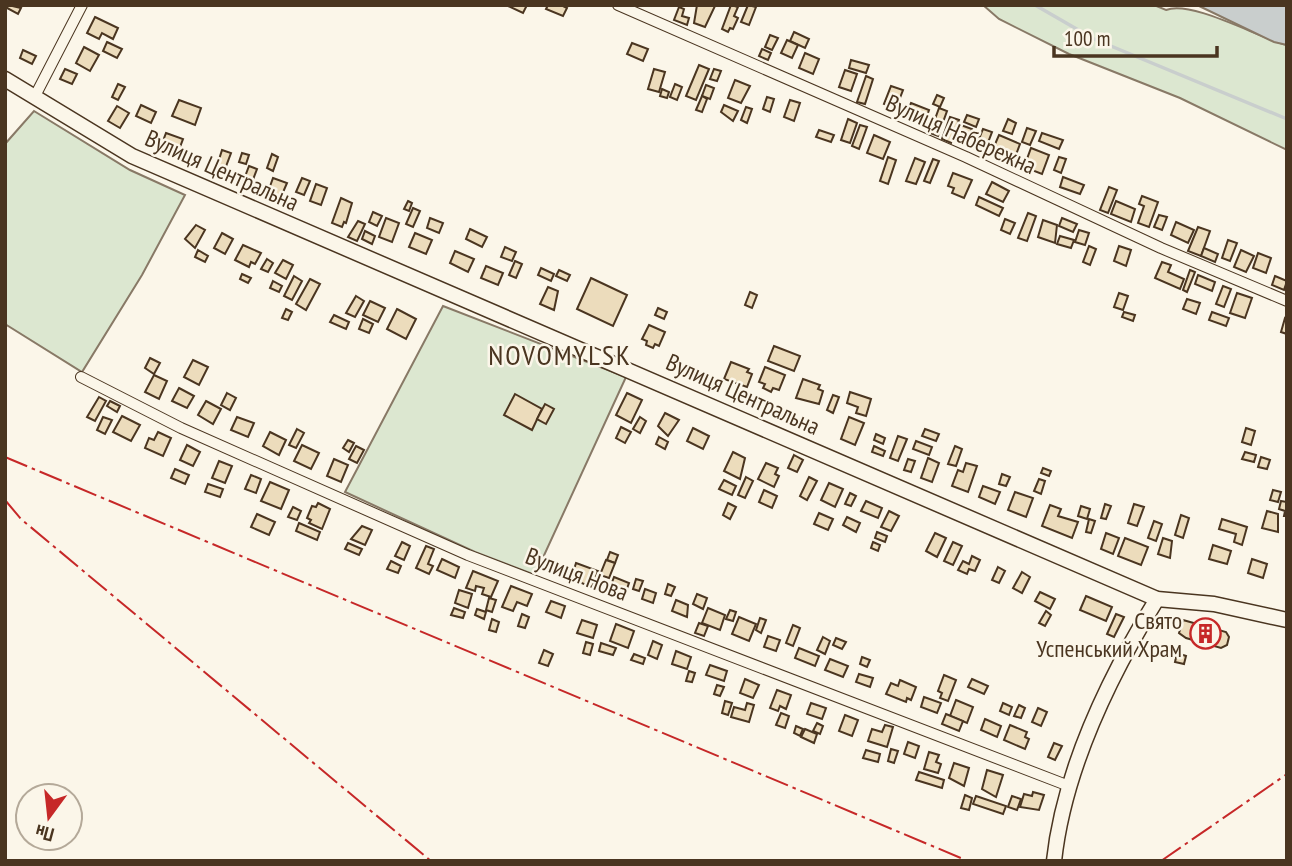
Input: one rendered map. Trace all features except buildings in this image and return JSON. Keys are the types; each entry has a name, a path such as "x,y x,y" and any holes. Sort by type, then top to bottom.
{"street":[{"path":"34,98 82,5"},
{"name":"Вулиця Набережна","path":"618,5 966,157 1161,248 1287,300"},
{"name":"Вулиця Центральна","path":"5,79 132,156 164,171 1157,599 1214,604 1287,620"},
{"name":"Вулиця Нова","path":"81,377 181,428 468,555 1069,786"},
{"path":"1054,861 1069,786 1098,712 1130,644 1157,599"}],"green space":[{"path":"983,5 1154,5 1166,10 1177,8 1208,15 1287,45 1287,150 1180,98 1069,54 999,19"},
{"path":"34,111 130,170 185,195 142,275 82,372 5,324 5,144"},
{"path":"443,306 626,377 535,575 475,552 345,492"}],"shaded area":[{"path":"1197,5 1287,5 1287,45 1274,42"}],"waterway":[{"path":"1035,5 1094,39 1287,119"}],"power":[{"path":"5,457 968,861"},
{"path":"5,500 21,519 431,861"},
{"path":"1161,861 1287,774"}],"place":[{"name":"Свято Успенський Храм","path":"1205,634"}],"district":[{"name":"NOVOMYLSK","path":"560,354"}]}
